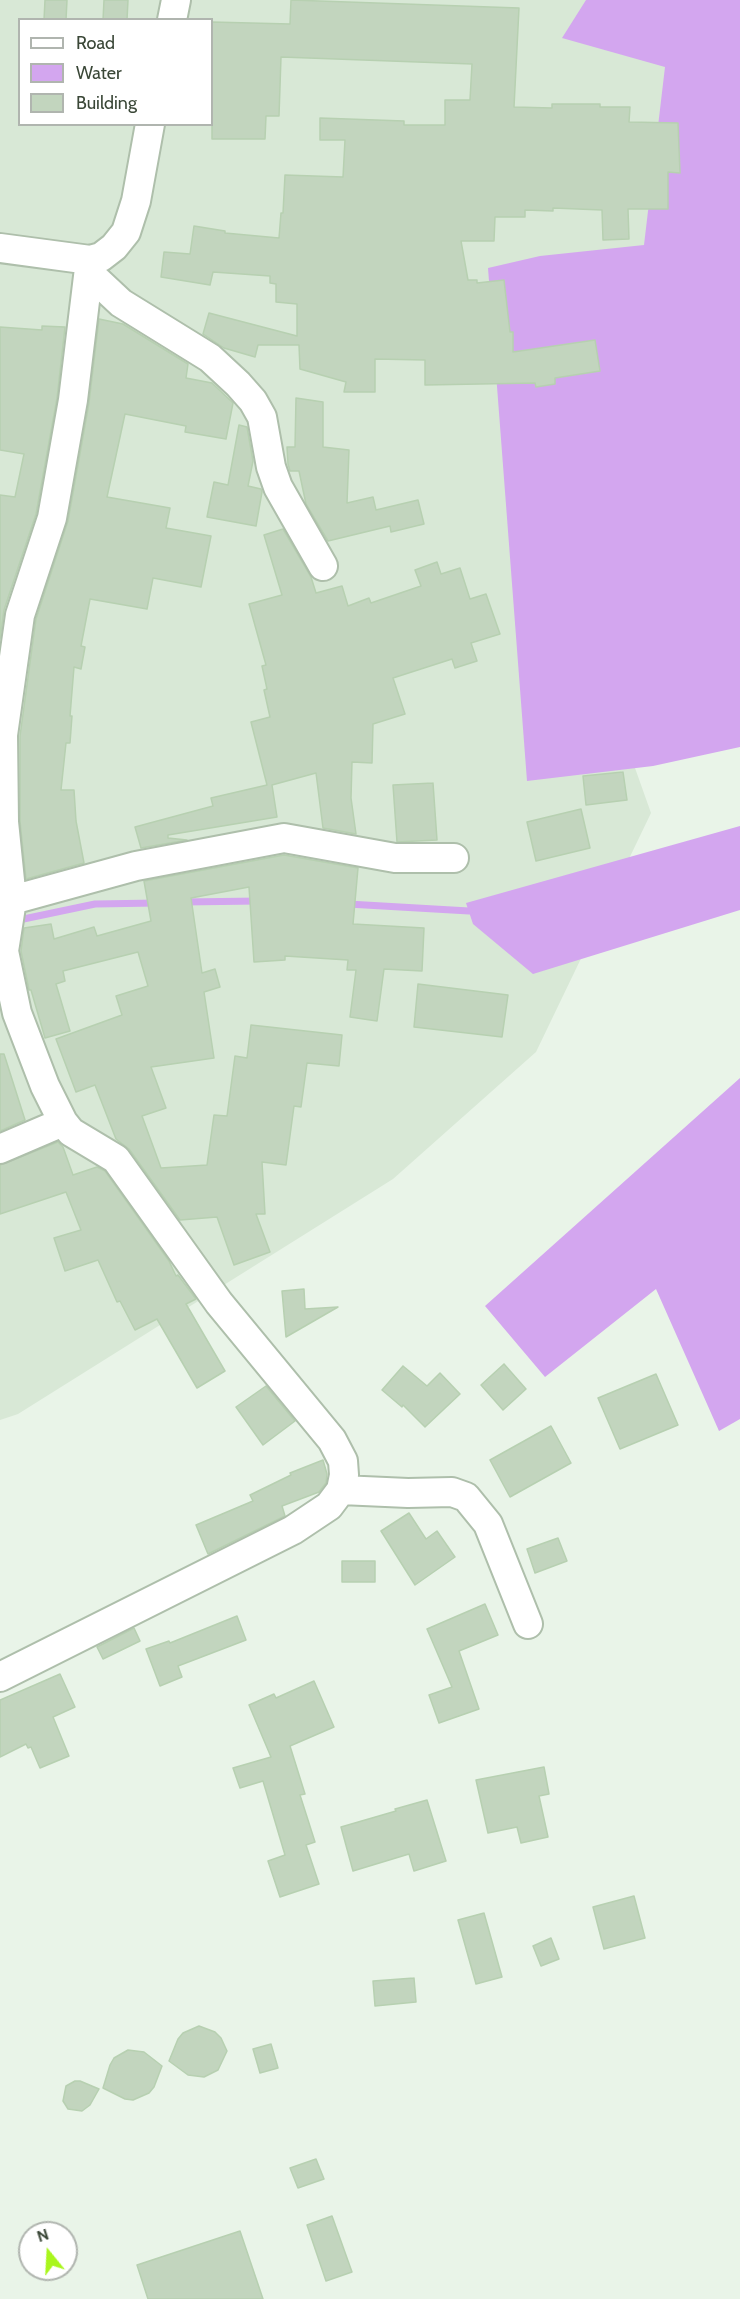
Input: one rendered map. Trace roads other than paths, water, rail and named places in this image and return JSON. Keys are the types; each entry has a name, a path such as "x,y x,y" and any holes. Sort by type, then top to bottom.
{"street":[{"path":"172,18 176,0"},
{"path":"0,1677 293,1530 329,1506 341,1490 344,1475 343,1461 332,1440 219,1303 116,1159 71,1132 63,1122 45,1086 17,1013 4,951 11,907 4,822 3,735 10,614 52,518 73,400 90,267 114,247 126,232 136,201 150,126"},
{"path":"0,248 90,267 121,303 210,358 253,400 262,417 271,467 278,487 323,566"},
{"path":"11,907 136,866 284,838 395,858 454,858"},
{"path":"0,1149 63,1122"},
{"path":"341,1490 452,1492 466,1497 488,1524 528,1624"}],"water":[{"path":"586,0 740,0 740,747 653,766 527,781 488,268 540,256 644,245 665,67 562,38"},
{"path":"740,826 740,910 533,974 473,924 466,903"},
{"path":"740,1078 740,1419 719,1431 656,1289 545,1377 485,1306"}],"waterway":[{"path":"183,902 259,901"},
{"path":"14,921 95,904 157,903"},
{"path":"348,904 469,911"}]}
